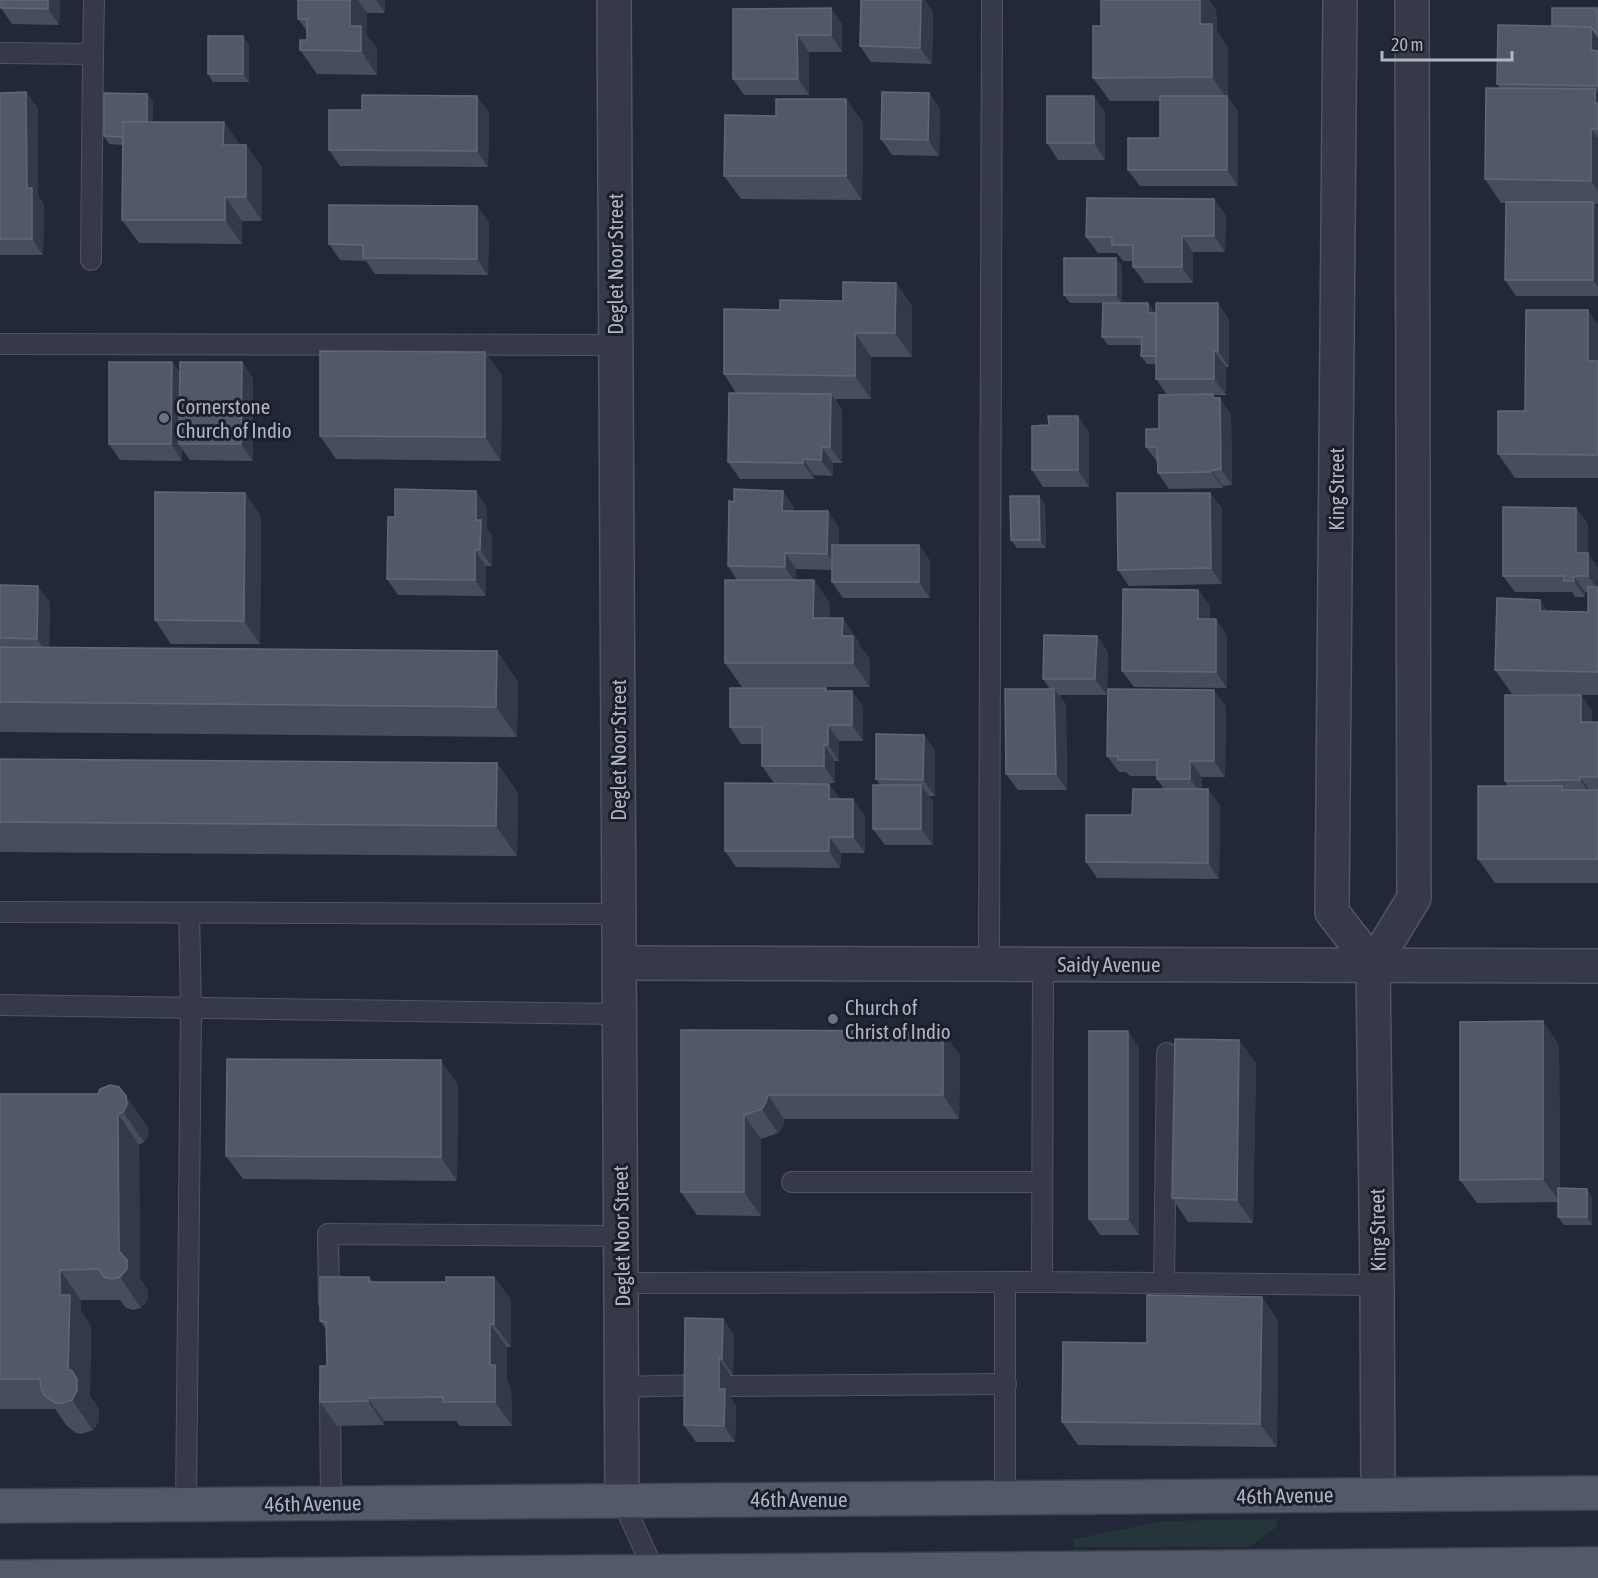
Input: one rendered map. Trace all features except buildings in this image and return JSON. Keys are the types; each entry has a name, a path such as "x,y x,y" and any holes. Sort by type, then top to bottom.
{"main road":[{"name":"46th Avenue","path":"0,1506 1598,1493"},
{"path":"0,1577 1013,1574 1598,1564"}],"street":[{"name":"Deglet Noor Street","path":"614,0 622,1500"},
{"name":"King Street","path":"1340,0 1332,912 1373,965 1378,1494"},
{"path":"1373,965 1414,898 1412,0"},
{"name":"Saidy Avenue","path":"620,963 1598,966"}],"lane":[{"path":"91,260 94,0"},
{"path":"989,964 992,0"},
{"path":"0,53 93,54"},
{"path":"0,344 616,345"},
{"path":"0,912 619,914"},
{"path":"186,1504 191,1008 189,913"},
{"path":"1042,1282 1043,964"},
{"path":"0,1005 619,1014"},
{"path":"1164,1283 1167,1053"},
{"path":"792,1182 1042,1182"},
{"path":"329,1316 328,1234 621,1236"},
{"path":"1005,1282 1005,1497"},
{"path":"622,1283 1377,1284"},
{"path":"330,1374 331,1503"},
{"path":"730,1386 1005,1384"},
{"path":"622,1387 696,1385"},
{"path":"622,1500 655,1575"}],"shaded area":[{"path":"1277,1519 1277,1527 1249,1547 1074,1547 1074,1539 1164,1521"}],"place":[{"name":"Cornerstone Church of Indio","path":"164,418"},
{"name":"Church of Christ of Indio","path":"833,1019"}]}
